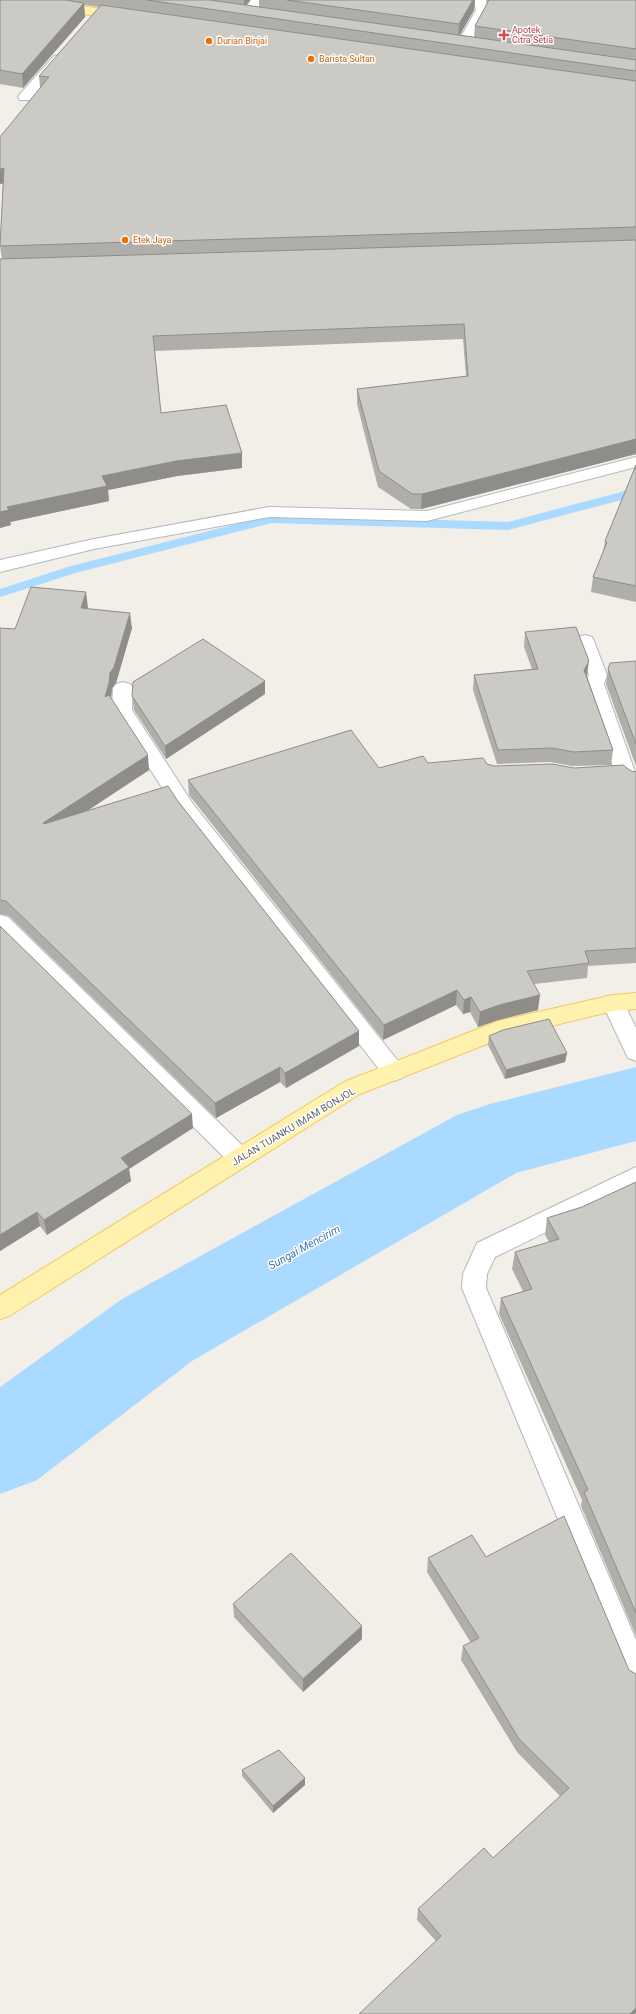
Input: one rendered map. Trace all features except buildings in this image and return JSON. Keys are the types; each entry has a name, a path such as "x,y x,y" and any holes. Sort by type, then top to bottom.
{"main road":[{"path":"8,0 142,18"},
{"path":"232,12 264,16"},
{"path":"450,42 480,46"},
{"name":"JALAN TUANKU IMAM BONJOL","path":"0,1308 352,1088 498,1030 613,1003 636,1001"}],"street":[{"path":"248,14 257,0"},
{"path":"464,44 482,10 480,0"},
{"path":"90,24 99,12"},
{"path":"25,97 65,52"},
{"path":"0,566 94,544 269,512 427,516 636,462"},
{"path":"585,641 598,675 594,684 623,775"},
{"path":"123,688 122,710 186,809 394,1072"},
{"path":"0,923 240,1158"},
{"path":"613,1003 633,1046"},
{"path":"636,1177 486,1250 475,1274 474,1288 636,1672"}],"waterway":[{"path":"0,593 75,569 272,519 508,526 636,492"},
{"name":"Sungai Mencirim","path":"0,1447 157,1330 490,1142 636,1104"}],"place":[{"name":"Apotek Citra Setia","path":"504,35"},
{"name":"Durian Binjai","path":"209,41"},
{"name":"Barista Sultan","path":"311,59"},
{"name":"Etek Jaya","path":"125,240"}]}
